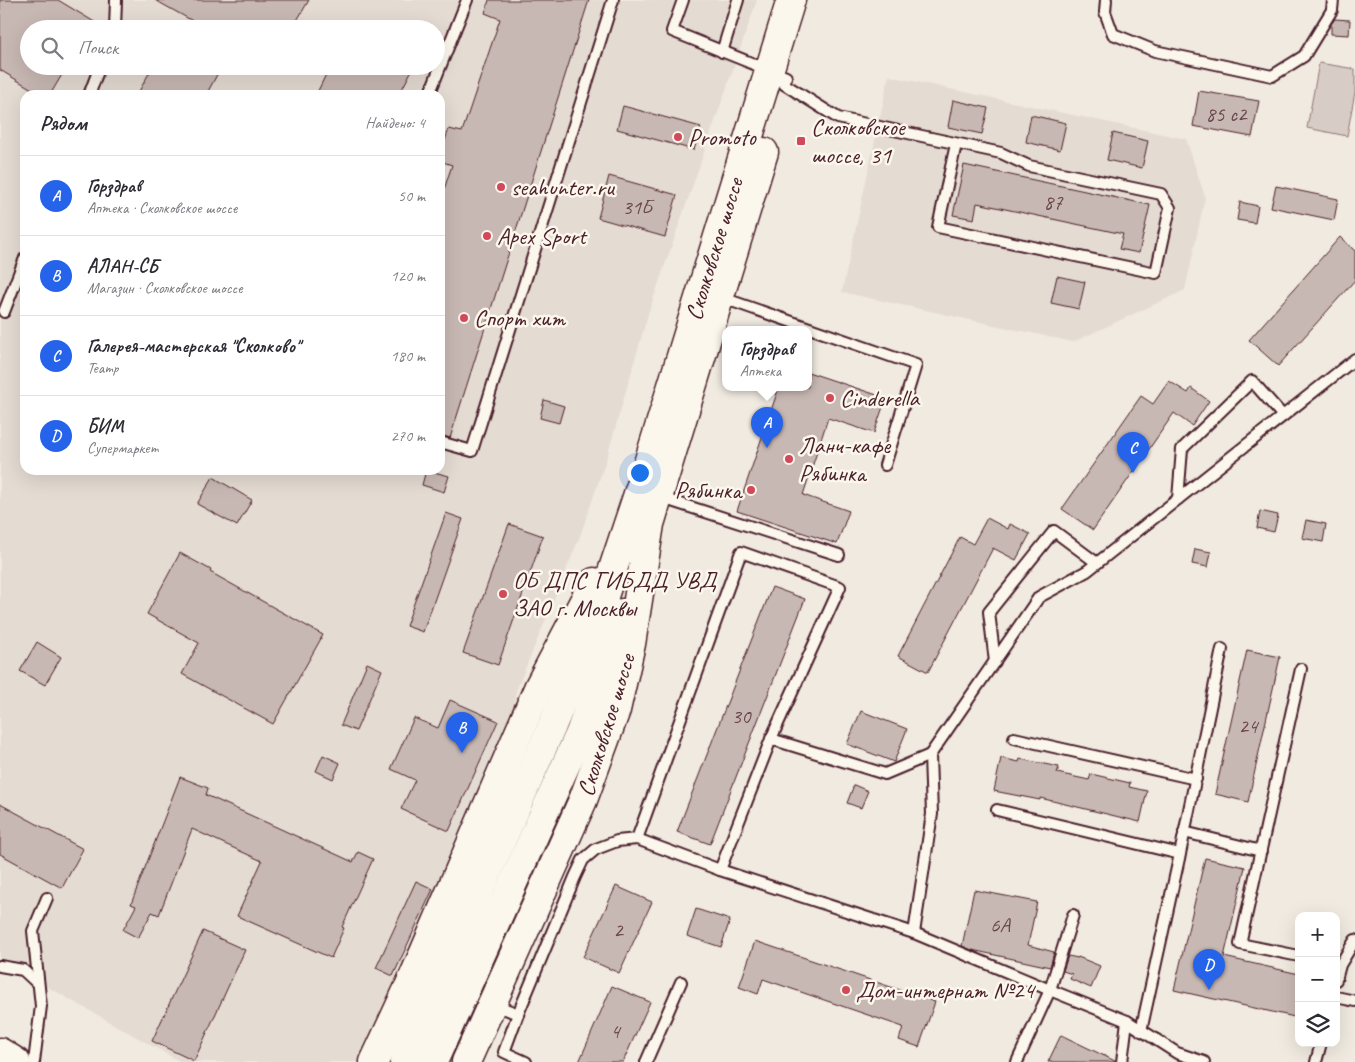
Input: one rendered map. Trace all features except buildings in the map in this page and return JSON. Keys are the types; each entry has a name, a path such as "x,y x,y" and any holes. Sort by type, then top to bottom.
{"main road":[{"name":"Сколковское шоссе","path":"466,1062 583,800 616,710 631,644 650,524 720,297 780,77 791,0"},
{"name":"Сколковское шоссе","path":"646,470 780,77 810,0"},
{"path":"433,1062 467,953 552,726 598,614 646,470"},
{"path":"374,1062 417,969 539,686 597,577 646,470"},
{"path":"404,1062 467,953 580,733 650,524"},
{"path":"0,1052 16,1062"}],"lane":[{"path":"115,20 116,0"},
{"path":"445,56 468,0"},
{"path":"445,443 472,451 613,0"},
{"path":"683,0 672,32 780,77 838,118 1001,153 1029,166 1161,194 1170,208 1156,273 938,226 956,144"},
{"path":"722,52 738,0"},
{"path":"1106,0 1105,12 1114,34 1155,51 1272,76 1304,56 1332,10 1332,0"},
{"path":"91,90 97,75"},
{"path":"431,90 437,75"},
{"path":"4,312 20,271"},
{"path":"720,297 804,326"},
{"path":"812,329 916,365 885,465"},
{"path":"771,739 885,774 930,756 1039,597 1087,571 1355,359"},
{"path":"1178,499 1182,449 1252,381 1283,416"},
{"path":"658,496 839,555"},
{"path":"995,662 989,612 1054,531 1097,563"},
{"path":"637,840 741,552 840,587 771,739 720,870"},
{"path":"1141,1031 1222,649"},
{"path":"1295,955 1240,944 1300,669"},
{"path":"1014,738 1196,778"},
{"path":"914,933 932,814 930,756"},
{"path":"996,810 1180,854"},
{"path":"1184,832 1261,851"},
{"path":"526,1062 504,1052 518,1014 583,860 596,849 603,846 617,841 637,840 720,870 914,933 1126,1021 1177,1052 1204,1062"},
{"path":"34,1062 41,1006 33,931 47,898"},
{"path":"1017,1062 1050,990 1073,915"},
{"path":"1340,961 1355,940"},
{"path":"0,966 23,970 38,984"},
{"path":"646,1062 681,982"},
{"path":"1340,998 1355,1001"},
{"path":"492,1004 518,1014"},
{"path":"1122,1062 1126,1021"},
{"path":"1316,1062 1320,1047"}],"shaded area":[{"path":"0,0 757,0 648,314 606,460 580,536 516,691 508,743 361,1062 181,1062 0,960"},
{"path":"1319,63 1355,69 1355,92 1347,136 1307,128"},
{"path":"889,76 1186,139 1205,197 1185,290 1073,342 842,292"}],"place":[{"name":"Promoto","path":"678,137"},
{"name":"Сколковское шоссе, 31","path":"801,141"},
{"name":"seahunter.ru","path":"501,187"},
{"name":"Apex Sport","path":"487,236"},
{"name":"Спорт хит","path":"464,318"},
{"name":"Cinderella","path":"830,398"},
{"name":"Горздрав","path":"767,448"},
{"name":"Ланч-кафе Рябинка","path":"789,459"},
{"name":"Галерея-мастерская \"Сколково\"","path":"1133,473"},
{"name":"Рябинка","path":"751,490"},
{"name":"ОБ ДПС ГИБДД УВД ЗАО г. Москвы","path":"503,594"},
{"name":"АЛАН-СБ","path":"462,753"},
{"name":"Дом-интернат №24","path":"846,990"},
{"name":"БИМ","path":"1209,990"}]}
